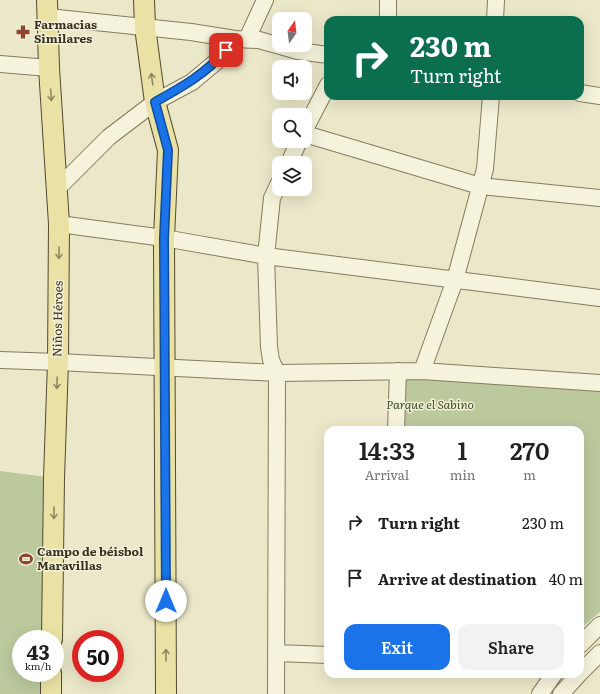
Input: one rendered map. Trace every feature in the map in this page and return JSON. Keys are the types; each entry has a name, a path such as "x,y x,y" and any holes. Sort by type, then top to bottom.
{"main road":[{"path":"144,0 145,27 155,102 168,150 164,238 166,694"},
{"name":"Niños Héroes","path":"48,9 49,68 59,224 58,362 54,478 52,630"},
{"path":"51,682 51,694"}],"street":[{"path":"57,189 109,137 155,102 192,82 217,61 241,39 264,0"},
{"path":"388,0 388,16"},
{"path":"495,16 496,0"},
{"path":"48,9 145,27 259,40 298,51 324,54"},
{"path":"0,64 49,68"},
{"path":"312,116 324,93"},
{"path":"584,94 600,96"},
{"path":"422,371 455,280 480,186 484,170 491,100"},
{"path":"312,136 480,186 600,198"},
{"path":"273,196 266,256 269,347 271,360 277,373 276,694"},
{"path":"59,224 164,238 266,256 600,298"},
{"path":"0,360 277,373 422,371 600,383"},
{"path":"396,426 398,371"},
{"path":"584,641 600,625"},
{"path":"277,653 324,654"},
{"path":"584,668 590,659"},
{"path":"540,694 551,678"},
{"path":"561,694 576,678"}],"green space":[{"name":"Parque el Sabino","path":"406,378 600,391 600,612 584,626 584,426 404,426"},
{"name":"Campo de béisbol Maravillas","path":"0,471 54,478 52,630 12,630 12,682 51,682 51,694 0,694"}],"place":[{"name":"Farmacias Similares","path":"23,32"},
{"name":"Campo de béisbol Maravillas","path":"26,559"}],"route":[{"path":"166,601 164,238 168,150 155,102 192,82 217,61 226,50"}]}
